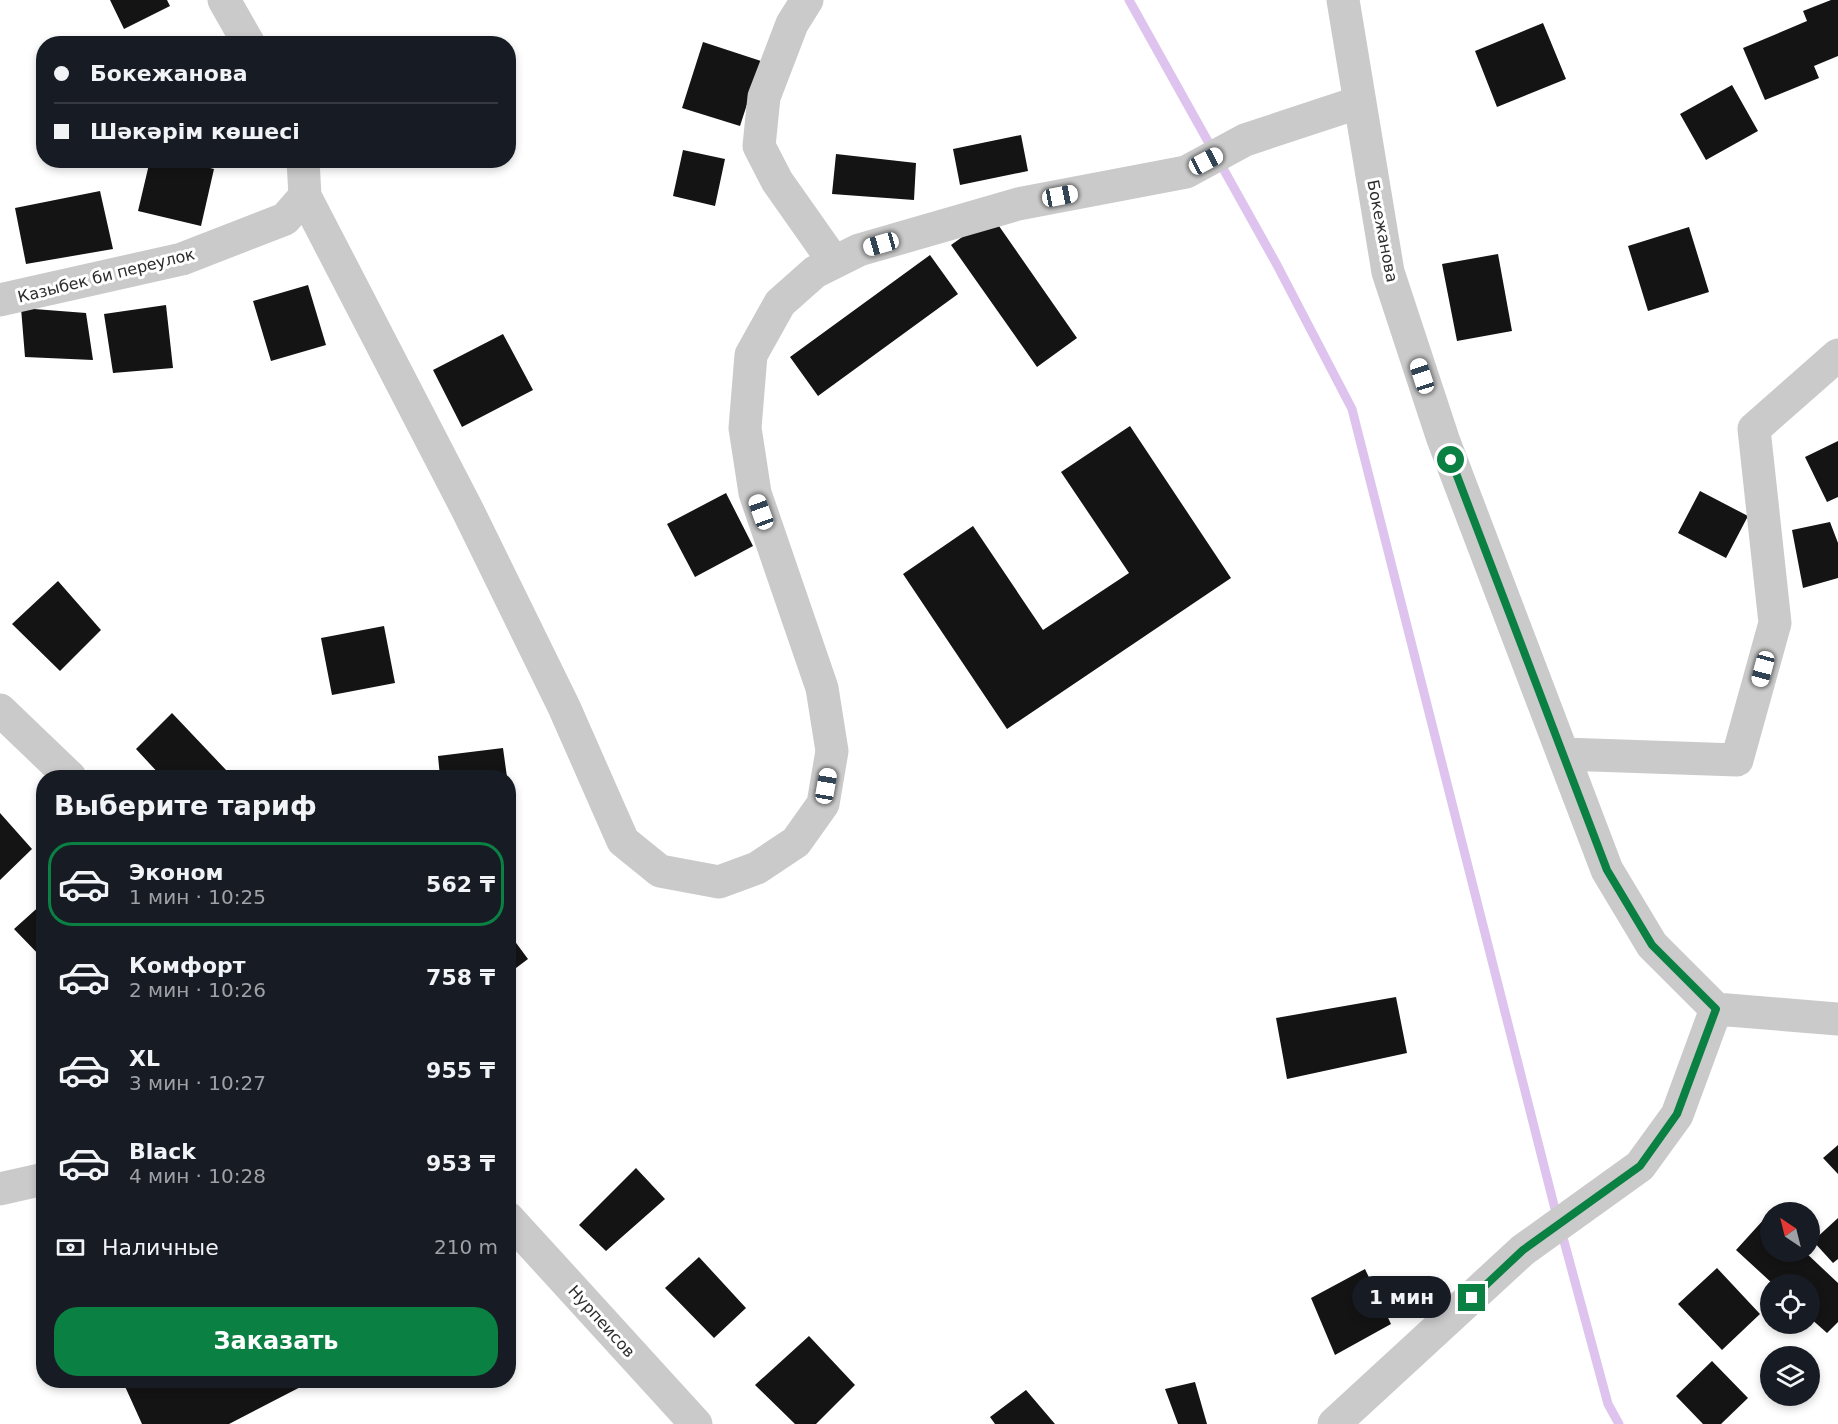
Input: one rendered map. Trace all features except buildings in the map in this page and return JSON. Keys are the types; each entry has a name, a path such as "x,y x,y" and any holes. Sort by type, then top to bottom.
{"street":[{"path":"224,0 244,36"},
{"path":"807,0 792,24 764,97 759,146 777,181 834,262"},
{"name":"Бокежанова","path":"1343,0 1388,272 1443,439 1613,879 1652,945 1716,1009"},
{"path":"303,168 304,196 467,509 564,707 623,841 660,871 719,882 757,868 796,842 823,804 832,751 822,688 755,493 745,428 751,356 780,303 815,272 859,250 1018,204 1186,172 1245,140 1360,102"},
{"name":"Казыбек би переулок","path":"0,300 182,259 285,219 304,196"},
{"path":"1564,754 1737,760 1775,623 1754,429 1838,355"},
{"path":"0,710 63,770"},
{"path":"1334,1424 1523,1250 1640,1166 1677,1114 1716,1009 1838,1019"},
{"path":"0,1189 36,1181"},
{"name":"Нурпеисов","path":"516,1227 696,1424"}],"waterway":[{"path":"1129,0 1277,265 1352,409 1557,1217"},
{"path":"1561,1230 1608,1404 1619,1424"}],"route":[{"path":"1451,460 1607,870 1652,945 1716,1009 1677,1114 1640,1166 1523,1250 1472,1298"}]}
